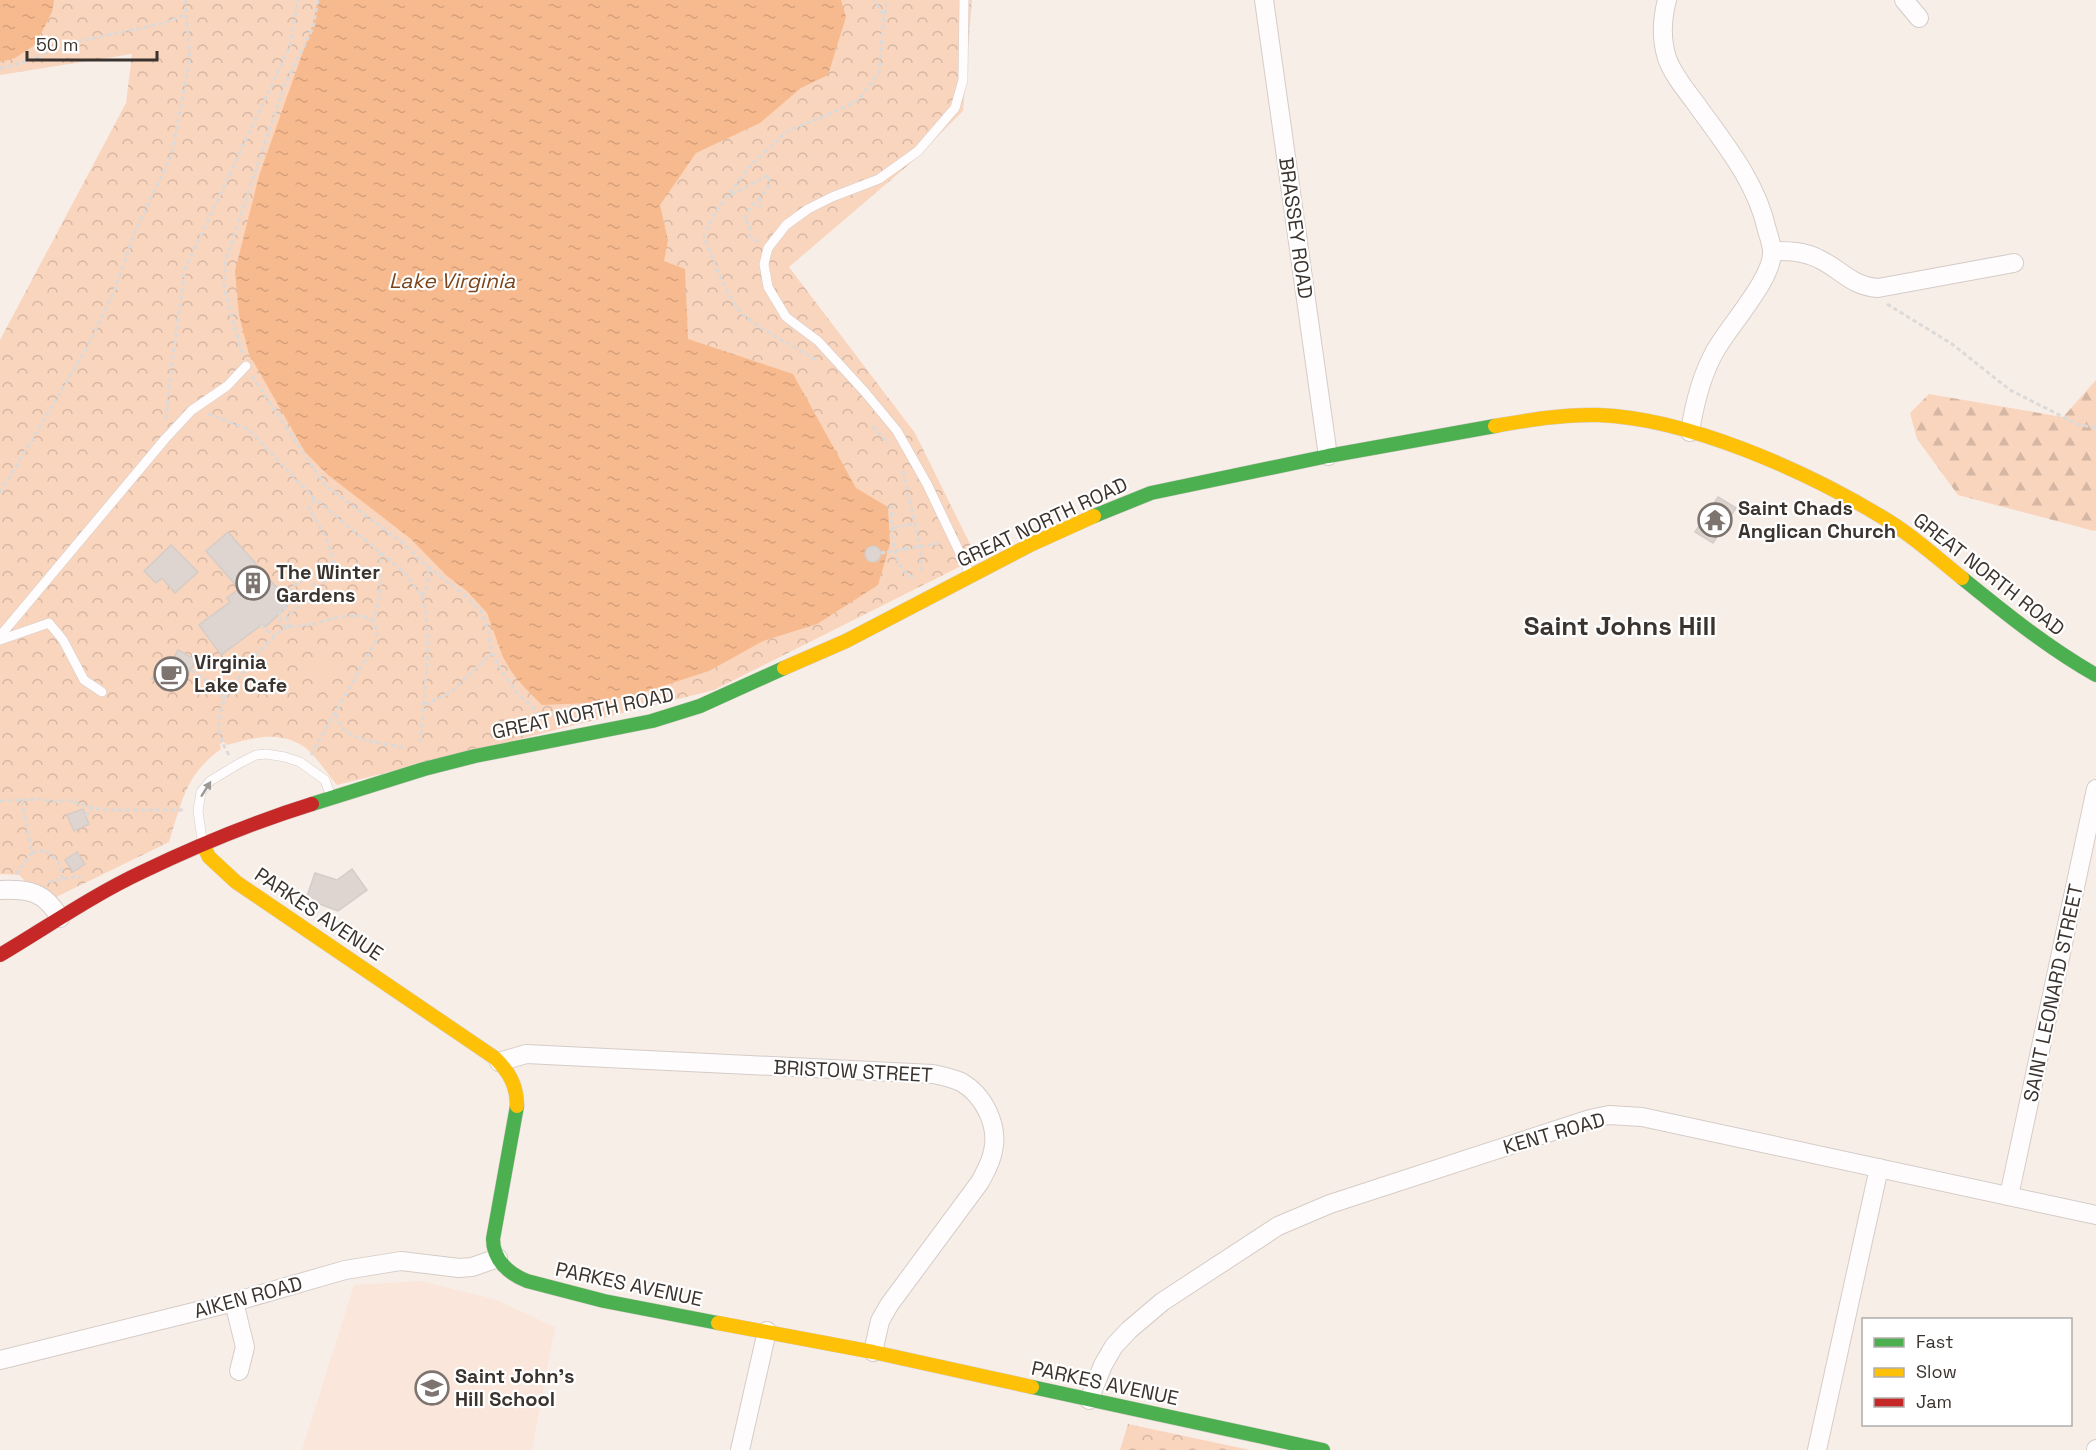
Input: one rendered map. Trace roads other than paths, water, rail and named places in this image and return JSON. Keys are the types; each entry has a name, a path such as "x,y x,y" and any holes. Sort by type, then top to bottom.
{"main road":[{"name":"GREAT NORTH ROAD","path":"0,955 141,872 203,844 332,797 475,756 602,732 678,714 846,641 1078,522 1151,493 1328,456 1493,426 1574,415 1622,416 1650,420 1740,448 1841,494 1884,518 2026,630 2096,675"},
{"name":"PARKES AVENUE","path":"203,844 209,857 236,882 499,1062 515,1083 518,1096 514,1128 493,1230 493,1246 498,1258 502,1265 515,1276 544,1287 604,1301 767,1331 1323,1450"}],"street":[{"name":"BRASSEY ROAD","path":"1263,0 1328,456"},
{"path":"1667,0 1662,26 1667,59 1678,79 1754,189 1765,219 1772,251 1771,261 1761,283 1712,356 1698,394 1690,432"},
{"path":"1904,0 1919,18"},
{"path":"1772,251 1808,254 1831,265 1852,282 1878,288 2014,263"},
{"name":"SAINT LEONARD STREET","path":"2009,1196 2096,789"},
{"path":"6,884 36,893 52,906 60,918"},
{"name":"BRISTOW STREET","path":"499,1062 526,1054 933,1074 950,1077 967,1087 983,1103 992,1126 994,1150 989,1165 980,1182 889,1305 880,1321 873,1353"},
{"name":"KENT ROAD","path":"1089,1400 1103,1365 1114,1346 1129,1330 1162,1302 1278,1226 1330,1204 1590,1119 1609,1115 1642,1117 2096,1215"},
{"path":"1817,1450 1879,1168"},
{"name":"AIKEN ROAD","path":"0,1360 234,1302 373,1264 401,1261 459,1268 471,1267 498,1258"},
{"path":"234,1302 245,1347 239,1371"},
{"path":"740,1450 767,1331"}],"lane":[{"path":"964,0 963,80 955,108 918,151 879,179 832,197 808,209 786,225 768,248 764,264 768,287 786,317 818,342 864,391 897,431 927,484 971,576"},
{"path":"0,636 165,438 192,410 227,386 246,366"},
{"path":"0,640 49,623 63,640 84,680 102,692"},
{"path":"203,844 198,811 201,792 210,781 256,755 285,757 300,762 325,780 332,797"}],"water":[{"path":"0,0 54,0 52,12 35,45 15,58 0,62"},
{"name":"Lake Virginia","path":"318,0 841,0 846,17 828,75 801,88 760,123 696,153 660,205 668,240 664,261 685,269 688,339 793,374 856,488 888,507 890,544 878,585 817,624 763,641 709,671 635,695 592,703 542,705 524,687 503,657 487,613 467,591 446,575 411,539 328,475 305,452 249,354 239,315 235,271 259,176 312,26"}],"place":[{"name":"Saint Chads Anglican Church","path":"1715,520"},
{"name":"The Winter Gardens","path":"253,583"},
{"name":"Virginia Lake Cafe","path":"171,674"},
{"name":"Saint John's Hill School","path":"432,1388"}],"district":[{"name":"Saint Johns Hill","path":"1620,626"}]}
